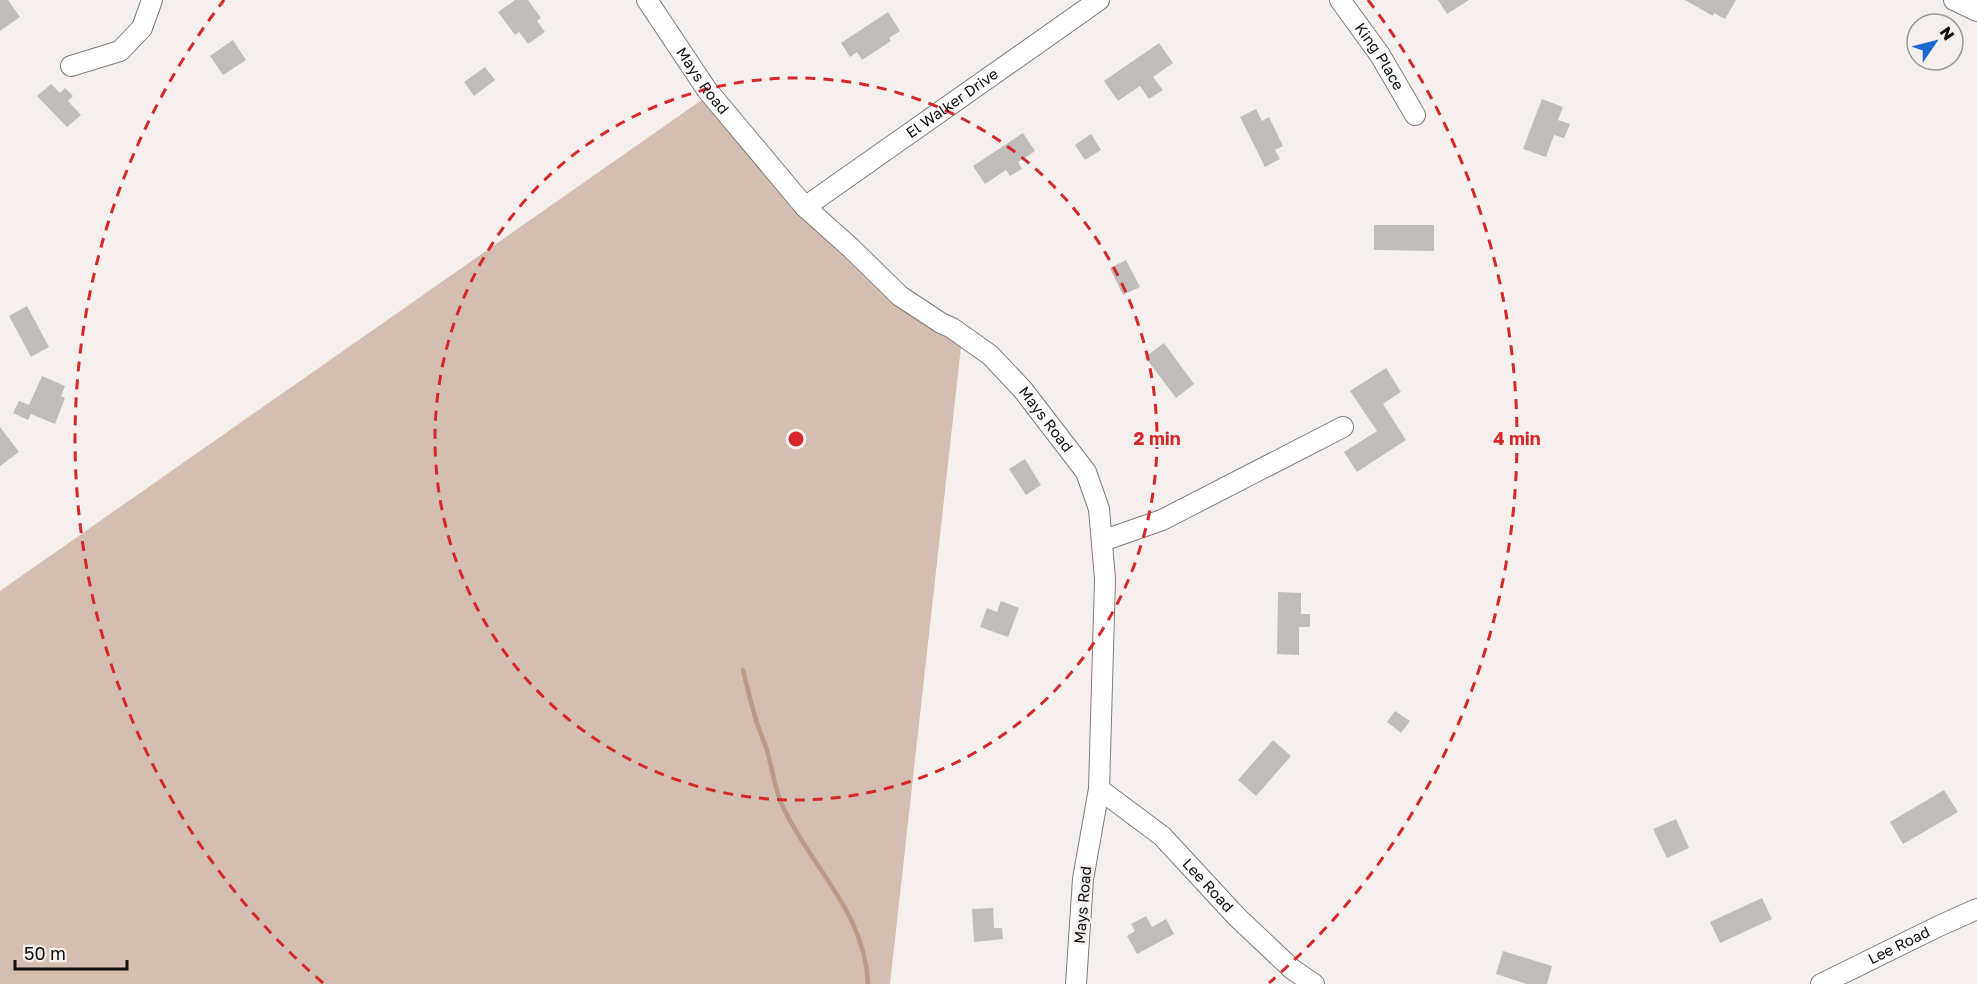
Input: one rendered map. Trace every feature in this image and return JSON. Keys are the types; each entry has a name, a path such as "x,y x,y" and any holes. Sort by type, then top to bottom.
{"street":[{"path":"71,66 120,51 142,28 152,0"},
{"name":"Mays Road","path":"647,0 707,90 805,207 900,296 990,355 1023,390 1086,472 1099,509 1105,579 1099,789 1083,879 1076,984"},
{"name":"El Walker Drive","path":"805,207 1099,0"},
{"name":"King Place","path":"1340,0 1380,55 1415,114"},
{"path":"1954,0 1977,11"},
{"path":"1102,542 1162,520 1343,427"},
{"name":"Lee Road","path":"1099,789 1162,836 1237,917 1292,969 1314,984"},
{"name":"Lee Road","path":"1821,984 1977,909"}],"shaded area":[{"path":"716,90 862,264 962,338 890,984 0,984 0,591"}],"building":[{"path":"0,0 8,0 20,17 0,31"},
{"path":"515,0 528,0 541,18 537,21 545,32 528,44 519,32 515,35 498,12"},
{"path":"1438,0 1469,0 1447,14"},
{"path":"1685,0 1736,0 1725,19 1714,13 1713,16"},
{"path":"888,12 900,31 889,38 891,41 862,60 857,52 850,57 841,43"},
{"path":"233,40 246,60 223,75 210,56"},
{"path":"1159,43 1173,63 1153,77 1163,90 1149,99 1140,86 1118,101 1104,81"},
{"path":"485,67 495,80 474,96 464,82"},
{"path":"51,84 60,93 65,88 73,96 68,101 81,115 67,127 37,96"},
{"path":"1542,99 1563,107 1558,120 1570,124 1564,138 1554,135 1546,157 1523,149"},
{"path":"1256,109 1262,121 1269,117 1283,146 1275,150 1280,159 1265,167 1240,117"},
{"path":"1023,133 1035,151 1018,162 1022,169 1010,176 1006,170 985,184 973,166"},
{"path":"1091,134 1101,150 1085,160 1075,145"},
{"path":"1374,225 1434,225 1434,251 1374,250"},
{"path":"1126,260 1140,287 1123,295 1110,268"},
{"path":"27,306 49,347 31,357 9,316"},
{"path":"1164,343 1194,384 1176,398 1145,357"},
{"path":"1386,368 1401,392 1383,404 1406,440 1357,472 1344,452 1377,431 1350,391"},
{"path":"42,376 65,386 61,396 65,398 55,424 31,414 28,420 13,413 19,401 29,405"},
{"path":"0,427 19,452 0,466"},
{"path":"1025,459 1041,485 1026,495 1009,469"},
{"path":"1278,592 1301,593 1301,614 1310,614 1310,627 1299,627 1299,655 1277,654"},
{"path":"1001,601 1019,608 1008,637 980,627 987,608 997,612"},
{"path":"1395,711 1410,721 1401,733 1387,722"},
{"path":"1273,740 1291,756 1256,796 1238,780"},
{"path":"1944,790 1958,812 1903,844 1890,822"},
{"path":"1676,819 1689,848 1667,858 1653,829"},
{"path":"1762,898 1772,919 1720,943 1710,922"},
{"path":"993,908 994,928 1002,928 1003,939 974,942 972,909"},
{"path":"1146,916 1152,927 1166,919 1174,934 1137,954 1127,936 1135,931 1131,924"},
{"path":"1503,951 1552,966 1547,984 1527,984 1496,974"}],"waterway":[{"path":"743,670 780,801 848,913 865,959 868,984"}]}
